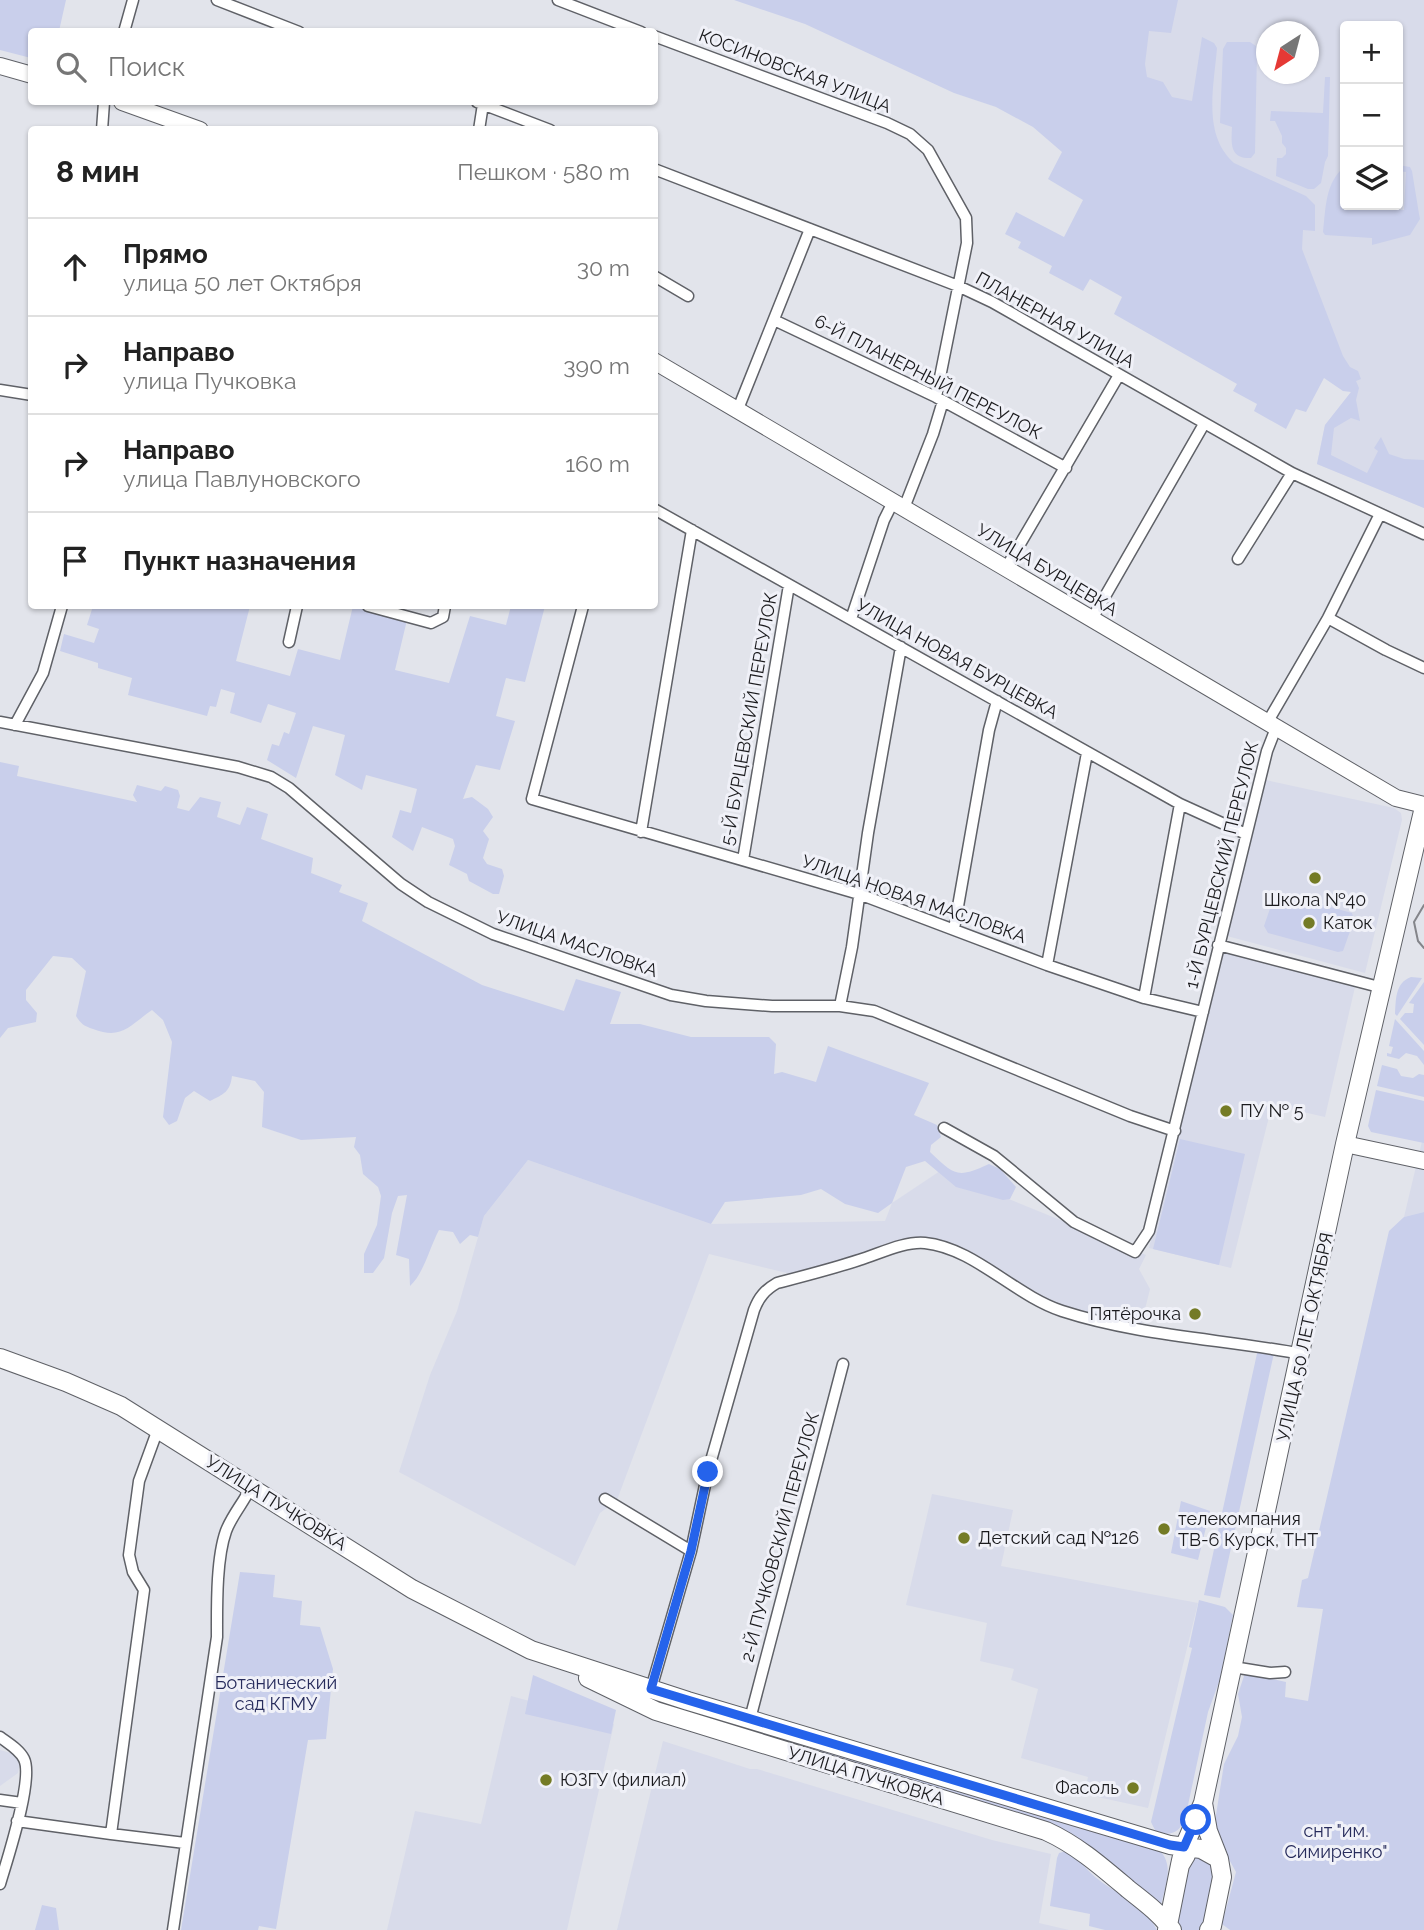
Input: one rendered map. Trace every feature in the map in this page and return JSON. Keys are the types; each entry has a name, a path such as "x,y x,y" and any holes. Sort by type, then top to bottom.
{"main road":[{"name":"УЛИЦА 50 ЛЕТ ОКТЯБРЯ","path":"1169,1928 1180,1865 1193,1848 1302,1354 1345,1144 1424,806"},
{"name":"УЛИЦА ПУЧКОВКА","path":"0,1358 104,1398 158,1429 412,1590 548,1657 643,1693 750,1719 1170,1845 1193,1848 1219,1859"},
{"name":"УЛИЦА ПУЧКОВКА","path":"643,1693 656,1711 1058,1836 1091,1858 1169,1928"},
{"path":"798,1756 804,1735"},
{"path":"1203,1802 1208,1831 1219,1859 1222,1877 1211,1929"}],"street":[{"path":"125,28 133,0"},
{"path":"217,0 289,28"},
{"path":"558,0 631,28"},
{"name":"КОСИНОВСКАЯ УЛИЦА","path":"658,37 887,123 921,142 966,218 967,243 958,286"},
{"path":"0,66 28,74"},
{"path":"102,126 104,105"},
{"path":"130,105 189,126"},
{"path":"479,126 480,105"},
{"path":"485,105 540,126"},
{"name":"ПЛАНЕРНАЯ УЛИЦА","path":"658,171 958,286 992,302 1292,473 1424,534"},
{"path":"738,410 810,229"},
{"path":"658,278 688,296"},
{"path":"851,620 884,520 898,505 933,434 958,286"},
{"name":"6-Й ПЛАНЕРНЫЙ ПЕРЕУЛОК","path":"774,320 940,399 1066,468"},
{"name":"УЛИЦА БУРЦЕВКА","path":"658,363 1396,798 1424,806"},
{"path":"1006,569 1119,375"},
{"path":"0,390 28,394"},
{"path":"1092,619 1204,424"},
{"path":"1238,559 1292,473"},
{"name":"УЛИЦА НОВАЯ БУРЦЕВКА","path":"658,511 1087,753 1180,804 1246,834"},
{"name":"1-Й БУРЦЕВСКИЙ ПЕРЕУЛОК","path":"944,1128 994,1156 1082,1227 1136,1252 1149,1231 1175,1131 1272,725 1380,514"},
{"path":"641,832 692,530"},
{"name":"5-Й БУРЦЕВСКИЙ ПЕРЕУЛОК","path":"743,860 789,585"},
{"path":"15,726 43,673 61,609"},
{"path":"289,642 296,609"},
{"path":"379,609 431,623 443,617 445,609"},
{"name":"УЛИЦА НОВАЯ МАСЛОВКА","path":"582,609 532,799 859,894 1047,965 1144,998 1203,1012"},
{"path":"1328,618 1424,668"},
{"path":"840,1006 852,947 867,833 901,647"},
{"path":"954,929 989,730 997,701"},
{"name":"УЛИЦА МАСЛОВКА","path":"0,722 238,767 271,777 289,788 401,884 428,902 473,926 535,950 671,995 706,1001 772,1006 840,1006 874,1011 1118,1111 1175,1131"},
{"path":"1047,965 1087,753"},
{"path":"1144,998 1180,804"},
{"path":"1218,946 1382,988"},
{"path":"1345,1144 1424,1161"},
{"path":"643,1693 691,1551 708,1472 754,1310 759,1298 777,1283 923,1243 945,1247 965,1256 1027,1296 1065,1312 1147,1331 1302,1354"},
{"name":"2-Й ПУЧКОВСКИЙ ПЕРЕУЛОК","path":"750,1719 843,1364"},
{"path":"111,1834 144,1590 133,1572 129,1555 135,1502 146,1457 158,1429"},
{"path":"173,1930 217,1637 222,1549 226,1531 251,1487"},
{"path":"605,1499 691,1551"},
{"path":"1233,1667 1270,1673 1285,1672"},
{"path":"0,1737 16,1749 27,1767 22,1803 0,1884"},
{"path":"0,1800 22,1803"},
{"path":"17,1821 185,1843"}],"shaded area":[{"path":"1054,0 1424,0 1424,508 1317,464 1325,425 1351,392"},
{"name":"Школа №40","path":"1266,780 1394,808 1401,813 1402,820 1365,973 1227,936"},
{"name":"ПУ № 5","path":"1220,951 1355,987 1325,1117 1272,1105 1231,1268 1149,1248"},
{"path":"1424,1133 1424,1212 1404,1217"},
{"path":"528,1160 711,1224 885,1221 892,1203 940,1171 1146,1255 1139,1269 1150,1289 1141,1325 1063,1308 1015,1285 974,1255 921,1239 795,1275 709,1254 617,1500 600,1513 575,1566 399,1472 430,1375 457,1311 484,1216"},
{"path":"932,1494 1013,1510 1001,1566 1198,1603 1148,1808 1084,1794 1088,1777 1021,1758 1038,1689 1011,1680 1014,1669 980,1661 987,1623 906,1605"},
{"path":"511,1696 614,1724 567,1930 387,1930 415,1811 481,1824"},
{"path":"663,1741 992,1840 1051,1854 1039,1923 1069,1930 617,1930"},
{"path":"0,1750 21,1756 18,1773 0,1786"}],"green space":[{"path":"0,0 66,0 60,28 28,28 28,57 0,50"},
{"path":"734,0 1178,0 1171,33 1149,31 1145,64 1147,77 1163,82 1172,97 1192,101 1202,37 1214,43 1217,48 1212,109 1217,139 1224,152 1234,163 1306,196 1315,205 1315,231 1303,230 1302,249 1343,356 1350,367 1358,371 1361,379 1356,381 1359,388 1356,400 1360,421 1351,418 1334,428 1331,455 1367,473 1378,451 1374,448 1381,437 1389,454 1404,459 1424,460 1424,508 1317,464 1325,425 1351,392 1343,391 1324,378 1306,412 1296,409 1286,429 1254,411 1257,404 1233,391 1237,384 1114,314 1122,297 1090,279 1083,291 1049,273 1052,266 1018,248 1021,242 1005,234 1016,212 1064,237 1083,200 1048,179 1062,152 1033,127 996,107 954,93 805,24"},
{"path":"1227,42 1250,42 1256,46 1255,153 1251,158 1235,153 1232,127 1220,123 1223,49"},
{"path":"1325,77 1330,77 1328,156 1321,183 1314,189 1308,189 1276,176 1277,158 1286,154 1286,148 1275,121 1270,121 1271,111 1323,113"},
{"path":"1403,166 1410,167 1412,171 1420,219 1410,235 1372,245 1372,238 1325,235 1323,232 1328,196 1340,171 1340,210 1404,210 1406,172 1403,172"},
{"path":"92,609 249,609 236,661 290,676 298,649 340,660 352,609 365,609 407,620 395,670 449,683 470,616 506,625 510,609 544,609 525,682 506,678 496,716 515,721 500,770 476,765 463,799 472,797 488,809 493,817 483,831 489,839 483,858 487,864 502,869 504,876 499,894 493,894 469,881 467,874 449,865 455,846 453,839 422,827 413,851 392,837 400,810 411,813 417,789 366,775 362,790 335,775 345,735 313,726 296,778 267,760 272,744 279,746 284,732 289,734 296,713 268,704 261,723 230,713 235,693 221,689 216,707 210,706 207,716 128,695 132,678 98,668 98,663 60,651 64,634 94,643 99,629 87,625"},
{"path":"0,762 19,766 17,776 137,802 133,795 137,785 161,791 165,786 178,790 180,796 177,808 189,811 200,797 221,802 217,817 240,825 247,807 268,814 261,839 313,858 311,873 342,885 339,892 368,903 362,921 482,985 564,1011 576,979 621,992 610,1024 640,1024 691,1037 769,1037 776,1044 774,1074 782,1072 816,1082 828,1046 929,1083 914,1115 937,1125 941,1137 931,1145 930,1152 956,1172 969,1172 989,1164 1000,1169 1016,1187 1010,1199 1003,1200 956,1187 925,1161 906,1167 892,1203 878,1213 845,1204 821,1189 801,1195 725,1202 711,1224 528,1160 484,1216 478,1237 470,1235 460,1244 453,1232 439,1230 423,1268 410,1286 409,1259 396,1255 407,1195 398,1196 392,1213 384,1258 373,1273 364,1273 364,1254 377,1225 381,1196 378,1187 363,1174 360,1155 354,1147 356,1137 301,1140 262,1127 264,1092 255,1081 232,1076 230,1086 225,1092 210,1101 194,1091 185,1098 177,1121 169,1125 163,1117 172,1042 163,1020 152,1010 125,1030 118,1032 103,1032 83,1024 76,1016 86,971 72,958 53,956 26,990 26,1000 37,1013 36,1022 8,1028 0,1038"},
{"name":"Каток","path":"1279,893 1352,913 1354,920 1343,951 1338,952 1268,933 1264,926 1274,897"},
{"path":"1411,977 1422,978 1397,1016 1397,992 1402,983"},
{"path":"1424,982 1424,1045 1400,1019 1405,1013 1413,1013 1414,1004 1409,1003"},
{"path":"1395,1019 1424,1051 1424,1065 1417,1056 1406,1053 1399,1059 1387,1056 1387,1053 1391,1054 1393,1047 1389,1046"},
{"path":"1382,1065 1397,1069 1401,1076 1413,1078 1419,1074 1424,1075 1424,1097 1377,1086"},
{"path":"1376,1090 1424,1101 1424,1143 1371,1132 1368,1126"},
{"path":"1180,1139 1245,1154 1219,1265 1153,1249"},
{"name":"снт \"им. Симиренко\"","path":"1424,1212 1424,1930 1230,1930 1222,1924 1236,1872 1225,1852 1216,1826 1216,1815 1224,1764 1238,1736 1242,1717 1238,1694 1245,1673 1286,1682 1285,1697 1308,1701 1323,1609 1297,1607 1302,1580 1308,1578 1389,1231 1404,1217"},
{"path":"1258,1349 1274,1353 1220,1598 1204,1595"},
{"path":"1181,1501 1210,1511 1198,1560 1171,1553"},
{"name":"Ботанический сад КГМУ","path":"240,1572 275,1575 273,1597 302,1601 300,1625 320,1627 333,1669 326,1739 308,1740 276,1929 259,1926 258,1930 181,1930"},
{"path":"1199,1600 1225,1607 1233,1615 1220,1679 1208,1712 1185,1819 1177,1830 1161,1833 1156,1832 1151,1822 1192,1648 1189,1647"},
{"path":"533,1675 616,1710 611,1734 525,1714"},
{"path":"810,1746 1159,1850 1168,1869 1161,1905 1081,1846 810,1751"},
{"path":"1067,1851 1095,1877 1138,1907 1157,1930 1105,1930 1089,1926 1090,1914 1050,1906 1057,1858 1059,1853"},
{"path":"1202,1857 1217,1869 1206,1923 1200,1930 1182,1930 1175,1922 1186,1865 1193,1858"},
{"path":"42,1905 56,1908 59,1930 35,1930"}],"tram line":[{"path":"1424,905 1414,922 1418,941 1424,948"}],"place":[{"name":"Школа №40","path":"1315,878"},
{"name":"Каток","path":"1309,923"},
{"name":"ПУ № 5","path":"1226,1111"},
{"name":"Пятёрочка","path":"1195,1314"},
{"name":"телекомпания ТВ-6 Курск, ТНТ","path":"1164,1529"},
{"name":"Детский сад №126","path":"964,1538"},
{"name":"ЮЗГУ (филиал)","path":"546,1780"},
{"name":"Фасоль","path":"1133,1788"}],"route":[{"path":"708,1472 691,1551 651,1689 1170,1845 1184,1847 1196,1820"}]}
